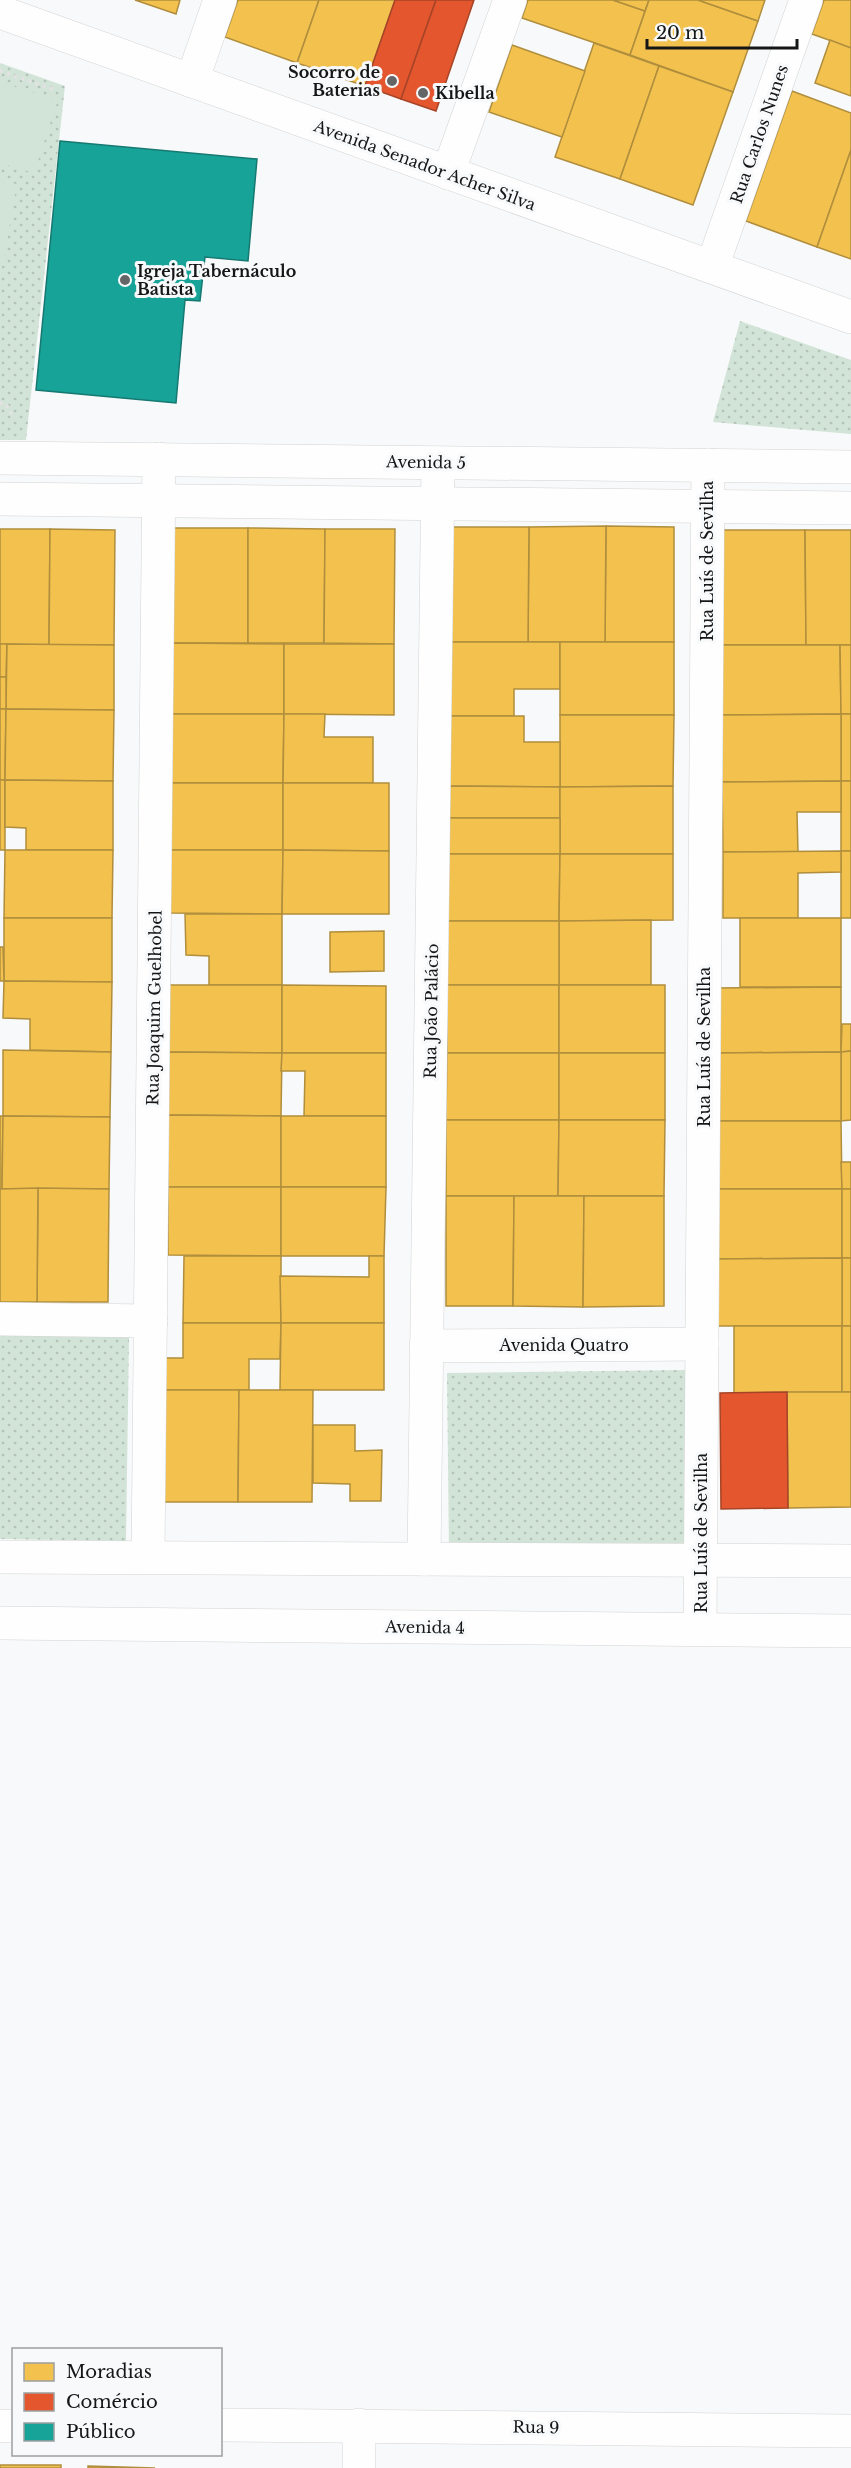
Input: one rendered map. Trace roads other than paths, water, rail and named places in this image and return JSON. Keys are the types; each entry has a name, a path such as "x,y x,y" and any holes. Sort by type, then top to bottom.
{"street":[{"path":"192,81 220,0"},
{"path":"448,173 510,0"},
{"name":"Rua Carlos Nunes","path":"712,267 806,0"},
{"name":"Avenida Senador Acher Silva","path":"0,12 851,317"},
{"name":"Avenida 5","path":"0,458 851,467"},
{"name":"Rua Joaquim Guelhobel","path":"148,1557 159,459"},
{"name":"Rua João Palácio","path":"424,1559 438,463"},
{"name":"Rua Luís de Sevilha","path":"700,1629 708,465"},
{"path":"0,500 851,508"},
{"path":"0,1319 151,1321"},
{"name":"Avenida Quatro","path":"426,1346 702,1344"},
{"path":"0,1557 851,1561"},
{"name":"Avenida 4","path":"0,1623 851,1630"},
{"name":"Rua 9","path":"222,2425 851,2431"},
{"path":"359,2425 359,2468"}],"place":[{"name":"Socorro de Baterias","path":"392,81"},
{"name":"Kibella","path":"423,93"},
{"name":"Igreja Tabernáculo Batista","path":"125,280"}]}
